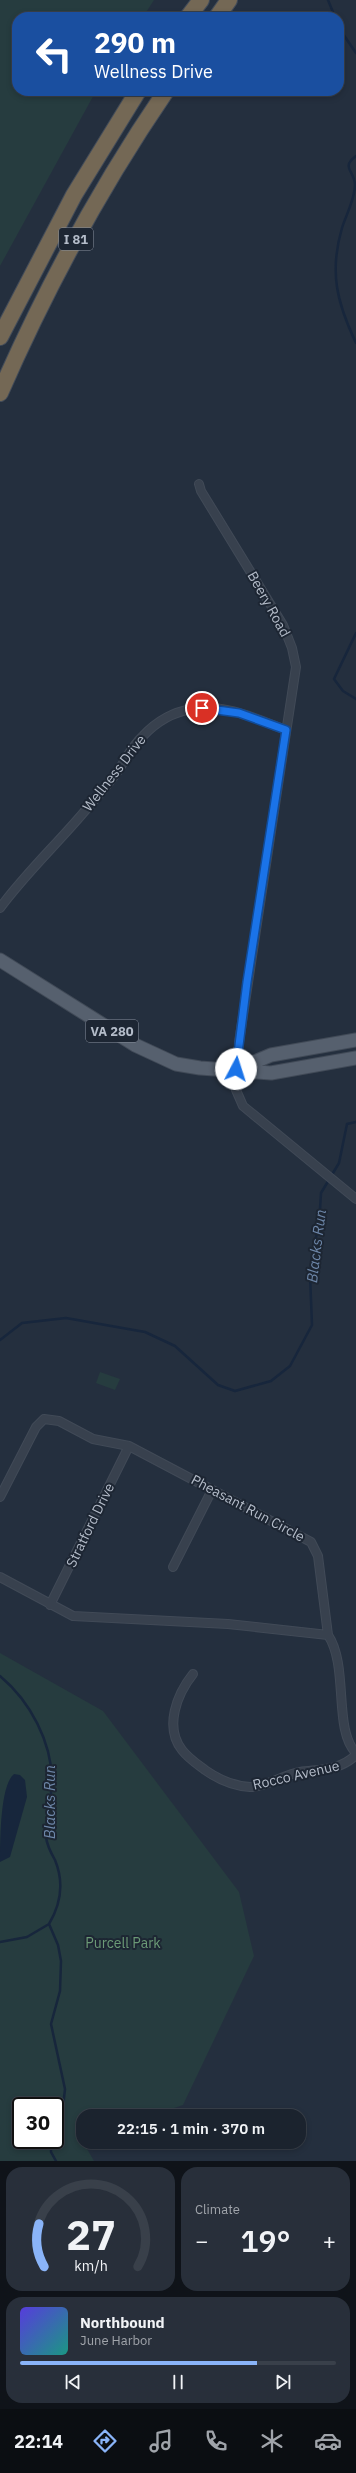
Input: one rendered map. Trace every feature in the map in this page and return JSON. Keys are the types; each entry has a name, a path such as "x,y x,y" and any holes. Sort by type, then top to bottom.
{"highway":[{"path":"192,12 201,0"},
{"path":"221,12 229,0"},
{"name":"I 81","path":"0,337 74,196 135,96"},
{"name":"I 81","path":"0,393 28,331 74,243 125,154 163,96"}],"main road":[{"name":"VA 280","path":"0,960 90,1018 151,1054 176,1064 192,1067 236,1069 271,1073 356,1058"},
{"name":"VA 280","path":"236,1069 271,1055 356,1040"}],"street":[{"name":"Beery Road","path":"199,484 201,491 273,608 292,648 296,676 286,730 247,982 236,1069 236,1090 243,1106 356,1199"},
{"name":"Wellness Drive","path":"0,908 17,885 83,813 119,770 142,736 158,722 175,713 193,708 210,708 239,713 286,730"},
{"name":"Pheasant Run Circle","path":"0,1497 36,1427 44,1419 59,1421 93,1439 129,1446 312,1542 318,1556 328,1635"},
{"name":"Stratford Drive","path":"50,1605 129,1446"},
{"path":"172,1567 212,1490"},
{"path":"0,1577 73,1616 228,1624 328,1635"},
{"name":"Rocco Avenue","path":"193,1674 177,1704 174,1722 176,1736 180,1747 188,1757 220,1779 239,1785 257,1786 296,1773 339,1767 356,1754 347,1738 337,1654 328,1635"}],"green space":[{"path":"0,0 154,0 146,12 12,12 12,96 93,96 0,266"},
{"path":"100,1372 120,1379 115,1390 96,1383"},
{"name":"Purcell Park","path":"0,1653 103,1711 239,1892 254,1956 183,2105 171,2109 76,2109 76,2149 87,2149 94,2161 0,2161"}],"water":[{"path":"14,1774 20,1775 25,1780 27,1797 10,1857 0,1862 3,1801 9,1780"}],"waterway":[{"name":"Blacks Run","path":"328,0 333,12"},
{"name":"Blacks Run","path":"344,35 356,53"},
{"name":"Blacks Run","path":"356,156 349,164 354,180 355,190 342,228 336,259 337,287 340,301 349,328 356,343"},
{"name":"Blacks Run","path":"356,633 334,679 343,691 356,699"},
{"name":"Blacks Run","path":"0,1340 22,1323 66,1318 145,1332 175,1346 218,1385 235,1391 271,1381 290,1366 312,1325 310,1275 313,1248 319,1226 321,1193 339,1163 347,1124 356,1122"},
{"name":"Blacks Run","path":"0,1676 21,1697 30,1710 43,1737 51,1767 52,1782 46,1837 48,1846 58,1868 60,1876 60,1893 59,1901 49,1924 58,1945 61,1961 60,1991 51,2024 65,2089 64,2098"},
{"path":"0,1942 27,1937 49,1924"},
{"name":"Blacks Run","path":"51,2149 56,2161"}],"route":[{"path":"202,708 239,713 286,730 247,982 236,1069"}]}
